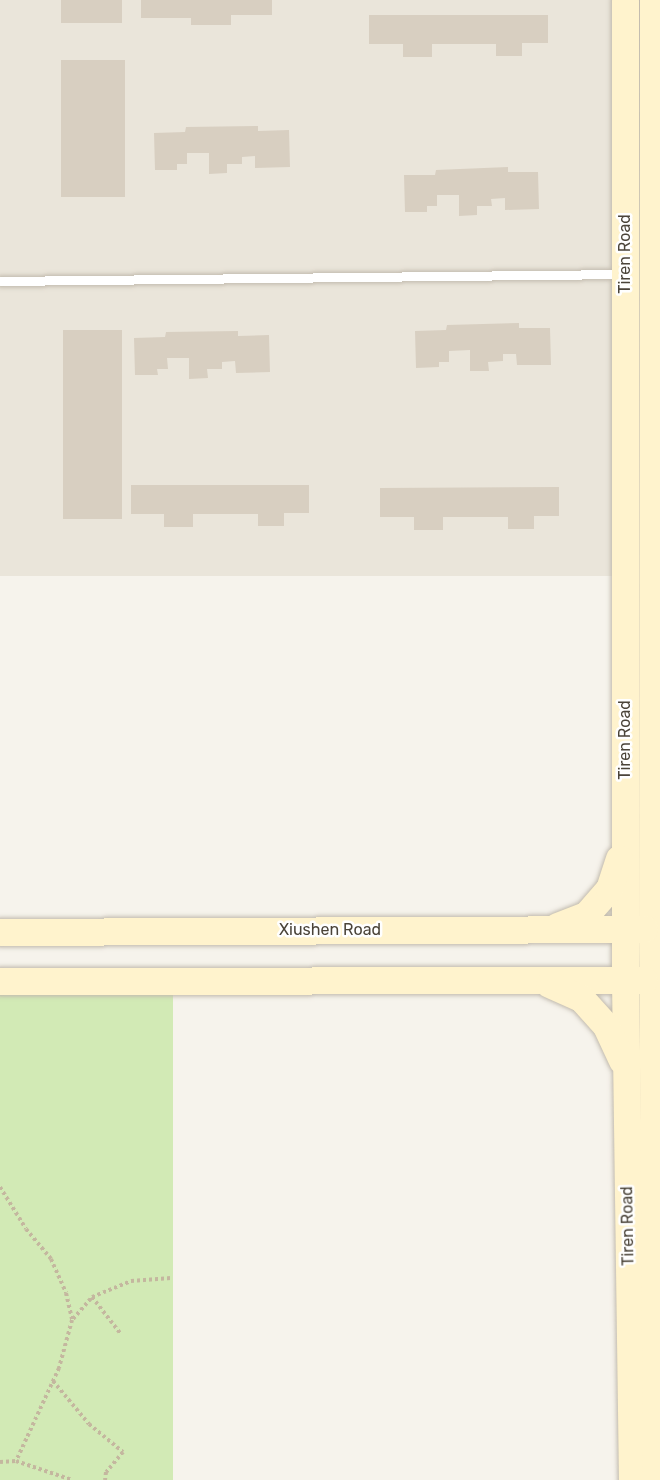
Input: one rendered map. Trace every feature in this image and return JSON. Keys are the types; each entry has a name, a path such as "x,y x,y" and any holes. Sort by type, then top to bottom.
{"street":[{"name":"Tiren Road","path":"625,0 625,980 632,1480"},
{"name":"Tiren Road","path":"652,0 657,1054 656,1480"},
{"path":"549,929 586,915 609,889 625,838"},
{"name":"Xiushen Road","path":"0,932 656,929"},
{"path":"540,980 581,998 606,1026 626,1071"},
{"path":"0,981 656,980"}],"lane":[{"path":"0,281 625,274"}],"path":[{"path":"0,1187 27,1229 51,1259 66,1293 72,1320"},
{"path":"16,1461 53,1381 72,1320 92,1297 131,1281 171,1278"},
{"path":"92,1297 120,1334"},
{"path":"53,1381 89,1424 123,1452 106,1472 105,1480"},
{"path":"0,1462 16,1461 72,1480"}],"shaded area":[{"path":"0,0 625,0 625,576 0,576"}],"green space":[{"path":"0,981 173,981 173,1480 0,1480"}],"building":[{"path":"61,0 122,0 122,23 61,23"},
{"path":"141,0 272,0 272,15 231,15 231,25 191,25 191,18 141,18"},
{"path":"369,15 548,15 548,43 522,43 522,56 496,56 496,44 432,44 432,57 403,57 403,44 369,44"},
{"path":"61,60 125,60 125,197 61,197"},
{"path":"258,126 258,131 289,130 290,167 255,168 255,156 242,157 242,164 227,164 227,173 209,174 209,153 187,153 187,164 177,164 177,170 155,170 154,133 185,132 186,127"},
{"path":"508,167 508,172 538,172 539,209 505,210 505,198 491,199 492,206 477,206 477,215 459,216 459,195 437,195 437,206 427,206 427,212 405,212 404,175 435,175 436,170"},
{"path":"519,323 519,328 550,328 551,365 517,365 516,354 503,354 503,361 488,362 489,371 470,371 470,350 449,351 449,362 439,362 439,367 416,368 415,331 446,330 447,325"},
{"path":"63,330 122,330 122,519 63,519"},
{"path":"238,331 238,336 269,335 270,372 236,373 235,361 222,362 222,369 207,369 208,378 189,379 189,358 167,358 168,369 157,369 158,375 135,375 134,338 165,337 166,332"},
{"path":"131,485 309,485 309,513 284,513 284,526 258,526 258,514 193,514 193,527 164,527 164,514 131,514"},
{"path":"559,487 559,516 534,516 534,529 508,529 508,517 443,517 443,530 414,530 414,517 380,517 380,488"}]}
